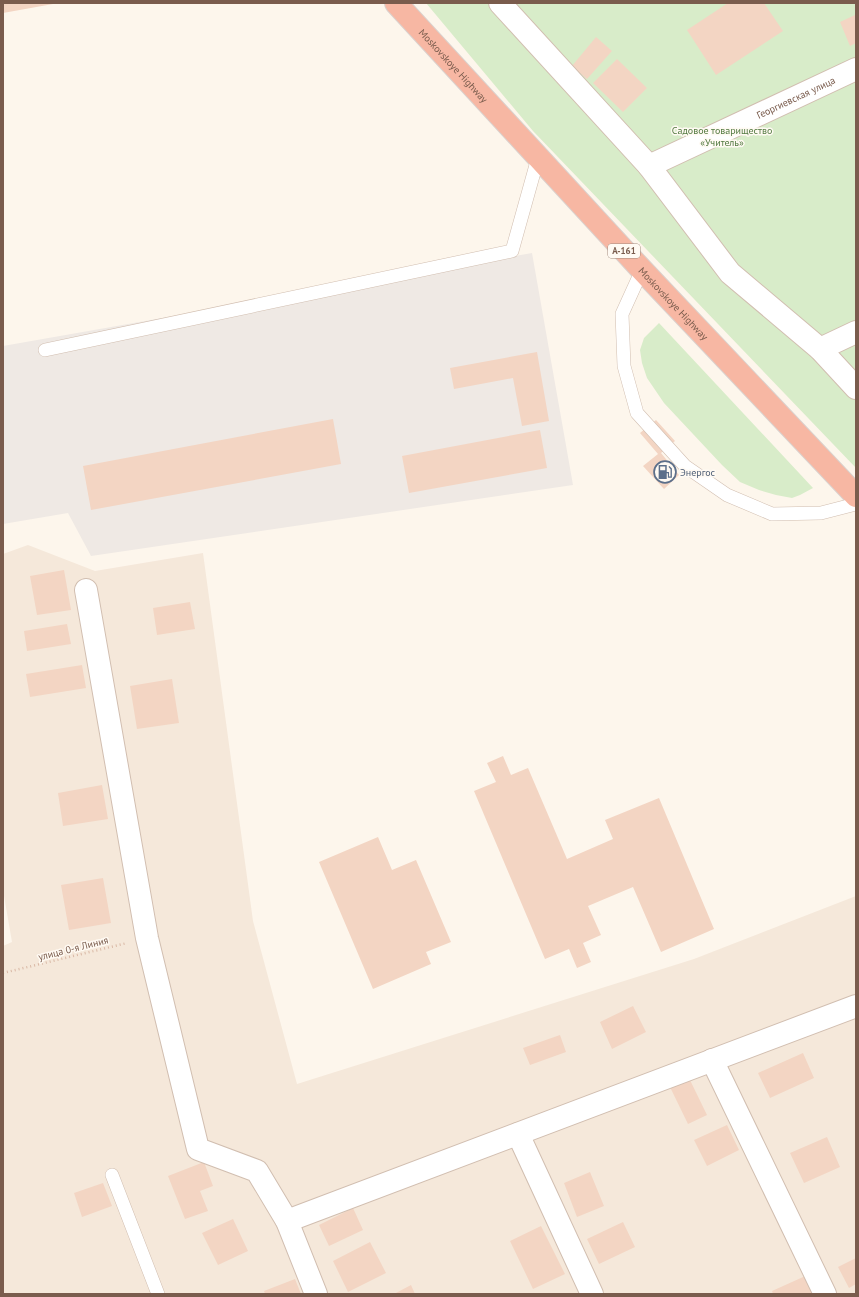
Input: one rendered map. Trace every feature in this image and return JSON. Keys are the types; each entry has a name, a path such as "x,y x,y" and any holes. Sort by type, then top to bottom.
{"highway":[{"name":"Moskovskoye Highway","path":"396,3 642,270 856,496"}],"street":[{"path":"500,3 649,166 730,273 820,349 856,388"},
{"name":"Георгиевская улица","path":"649,166 856,69"},
{"path":"820,349 856,332"},
{"path":"86,590 147,938 198,1149 257,1171 287,1221 316,1294"},
{"path":"287,1221 856,1006"},
{"path":"712,1060 825,1294"},
{"path":"518,1134 592,1294"}],"lane":[{"path":"45,350 512,251 538,158"},
{"path":"642,270 622,314 624,366 637,413 685,466 727,495 772,514 822,513 856,504"},
{"path":"112,1176 158,1294"}],"path":[{"name":"улица 0-я Линия","path":"3,974 147,938"}],"shaded area":[{"path":"532,253 573,485 91,556 68,513 3,524 3,346"},
{"path":"28,545 95,571 203,553 253,921 297,1084 694,959 856,896 856,1294 3,1294 3,946 12,942 3,890 3,554"}],"green space":[{"name":"Садовое товарищество «Учитель»","path":"426,3 856,3 856,468 533,131"},
{"path":"659,323 813,488 792,498 759,490 740,482 664,403 647,378 642,363 640,350 644,338"}],"building":[{"path":"3,3 53,3 53,4 3,13"},
{"path":"728,3 764,3 783,31 716,75 687,30"},
{"path":"855,15 856,43 850,46 840,22"},
{"path":"596,37 612,51 587,79 572,66"},
{"path":"617,59 647,88 623,112 593,83"},
{"path":"537,352 549,421 522,426 513,378 454,389 450,368"},
{"path":"333,419 341,464 91,510 83,466"},
{"path":"656,420 675,441 661,453 679,475 664,489 643,466 658,454 640,433"},
{"path":"540,430 547,468 409,493 402,456"},
{"path":"64,570 71,610 37,615 30,576"},
{"path":"190,602 195,629 157,635 153,608"},
{"path":"67,624 71,644 27,651 24,631"},
{"path":"82,665 86,688 30,697 26,674"},
{"path":"172,679 179,723 137,729 130,686"},
{"path":"503,756 511,775 528,768 567,859 613,839 605,820 659,798 714,929 661,952 633,887 588,906 601,935 583,943 591,962 577,968 569,949 545,959 474,791 496,782 487,763"},
{"path":"102,785 108,819 63,826 58,793"},
{"path":"378,837 392,870 416,860 451,942 426,952 431,964 373,989 319,862"},
{"path":"103,878 111,923 69,930 61,885"},
{"path":"633,1006 646,1032 612,1049 600,1022"},
{"path":"560,1035 566,1052 530,1065 523,1048"},
{"path":"803,1053 814,1078 770,1098 758,1073"},
{"path":"688,1076 707,1115 688,1124 669,1085"},
{"path":"727,1125 739,1150 707,1166 694,1140"},
{"path":"827,1137 840,1167 804,1183 790,1153"},
{"path":"204,1162 213,1186 200,1191 208,1211 185,1219 168,1176"},
{"path":"590,1172 604,1206 577,1217 564,1183"},
{"path":"103,1183 112,1206 82,1217 74,1193"},
{"path":"353,1208 363,1230 329,1246 319,1225"},
{"path":"233,1219 248,1251 218,1265 202,1233"},
{"path":"623,1222 635,1247 599,1264 587,1239"},
{"path":"541,1226 565,1274 533,1289 510,1241"},
{"path":"370,1242 386,1273 348,1292 333,1261"},
{"path":"856,1258 856,1284 849,1288 838,1267"},
{"path":"812,1273 821,1294 773,1294 772,1291"},
{"path":"295,1279 301,1294 265,1294 264,1291"},
{"path":"411,1285 415,1294 394,1294"}],"place":[{"name":"Энергос","path":"665,472"}]}
